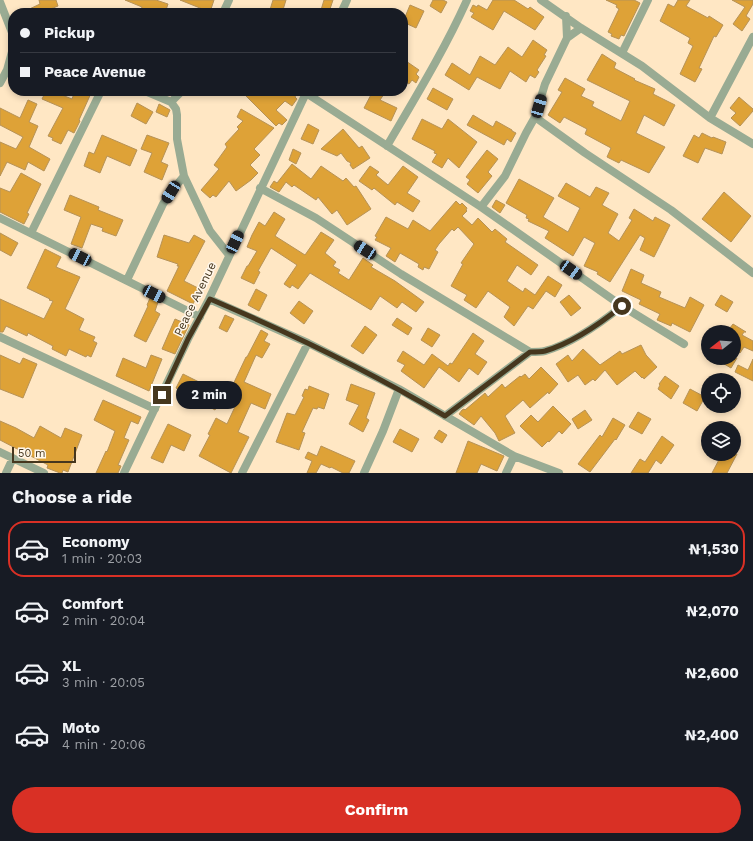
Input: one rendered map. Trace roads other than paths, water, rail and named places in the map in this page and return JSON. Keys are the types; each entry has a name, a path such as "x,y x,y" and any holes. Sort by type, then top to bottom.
{"street":[{"path":"387,146 426,81 457,23 467,0"},
{"path":"541,0 566,16 581,28 642,66 710,118 753,144"},
{"path":"622,53 648,0"},
{"path":"0,2 8,22"},
{"path":"481,207 505,176 535,117 545,84 566,38 566,16"},
{"path":"566,38 581,28"},
{"path":"710,118 753,37"},
{"path":"0,83 8,66"},
{"path":"32,233 99,96"},
{"path":"157,96 171,102 176,109 177,139 184,176 210,231 229,255"},
{"path":"171,102 177,96"},
{"name":"Peace Avenue","path":"124,473 188,339 210,299 260,188 304,96"},
{"path":"312,96 481,207 622,306 684,344"},
{"path":"535,117 585,153 671,210 753,273"},
{"path":"127,280 164,204 171,192 184,176"},
{"path":"260,188 316,218 401,274 530,352"},
{"path":"0,218 200,317"},
{"path":"210,299 308,343 399,389 514,456 559,473"},
{"path":"445,416 530,352 545,351 573,339 609,317 622,306"},
{"path":"0,337 155,409"},
{"path":"242,473 308,343"},
{"path":"364,473 383,431 399,389"},
{"path":"0,452 44,473"},
{"path":"506,473 514,456"},
{"path":"6,473 12,458"}]}
